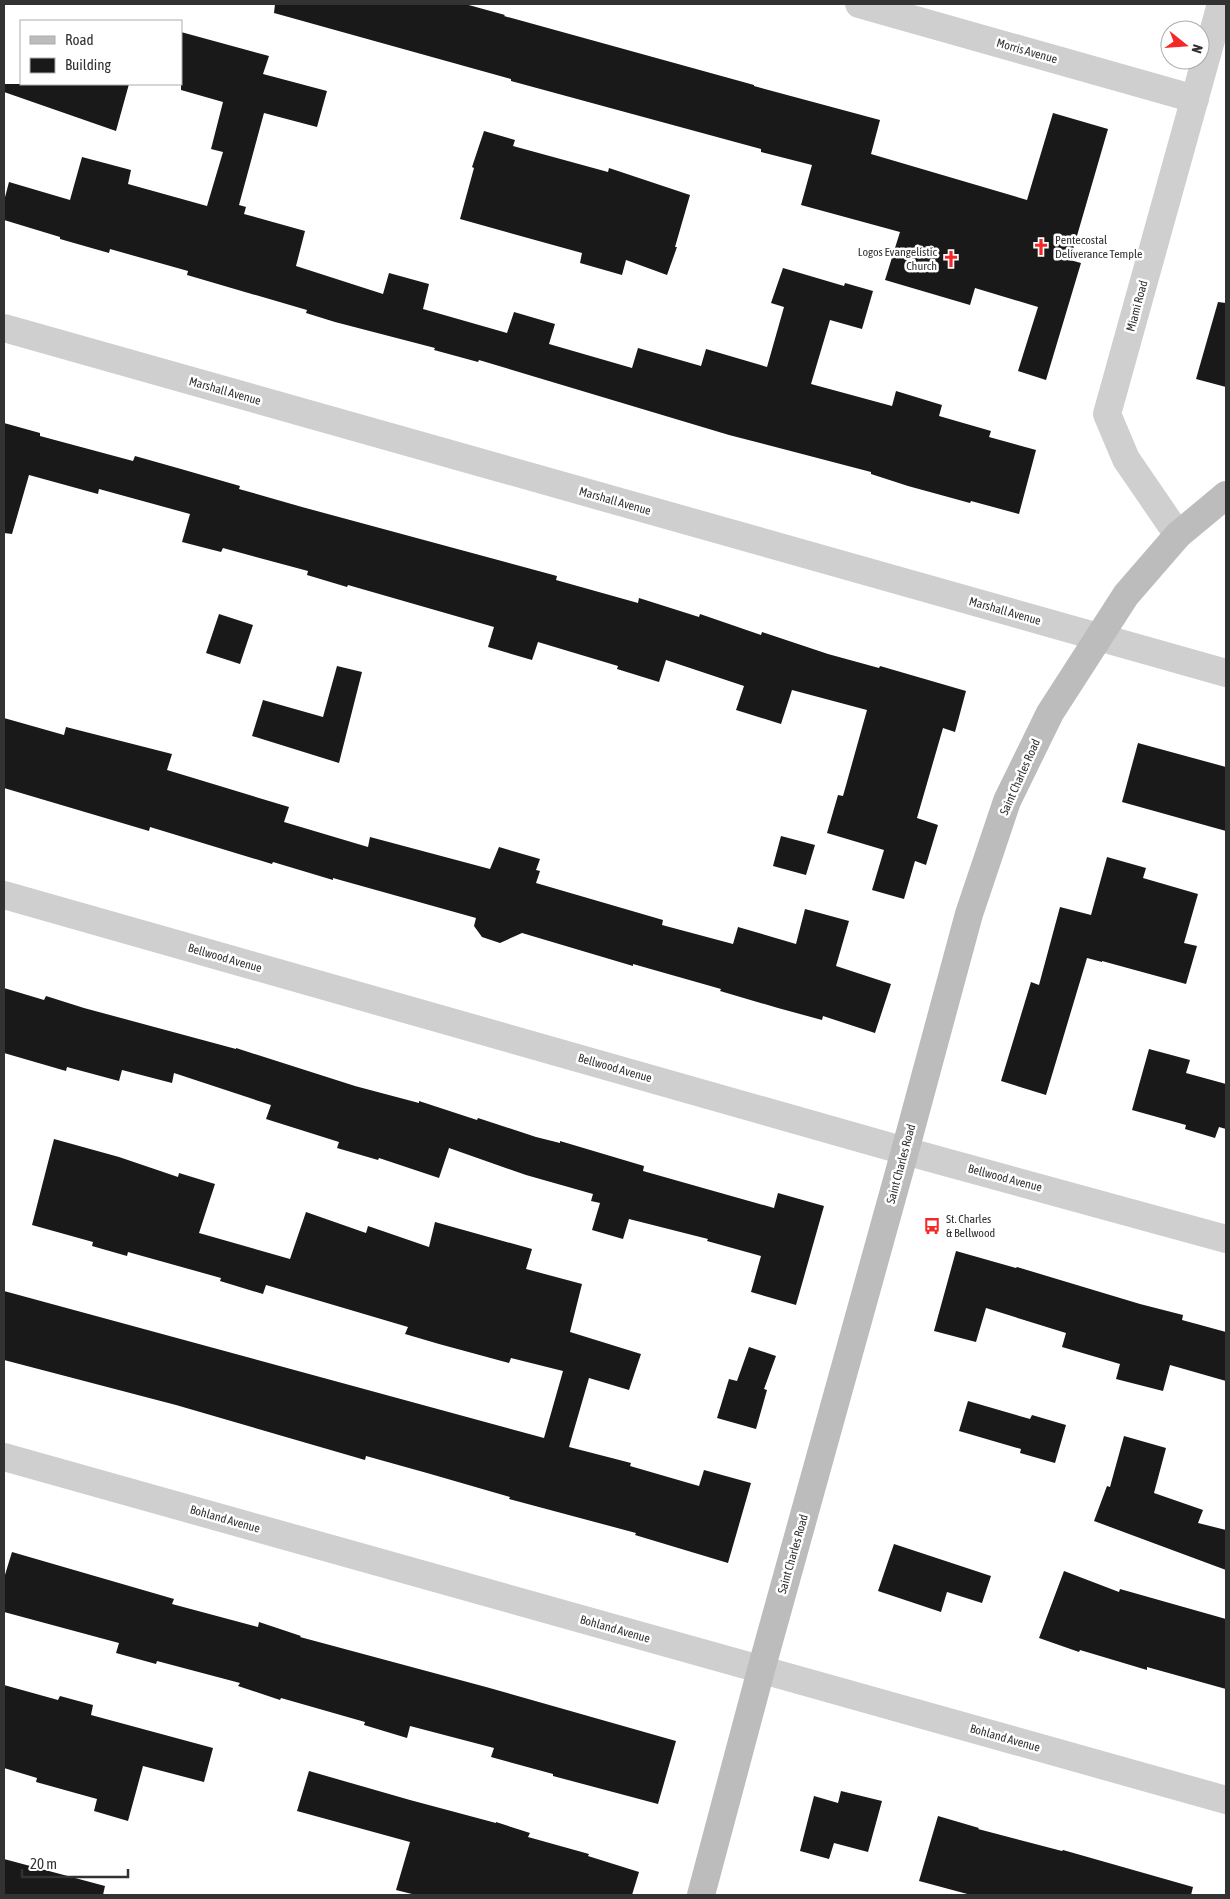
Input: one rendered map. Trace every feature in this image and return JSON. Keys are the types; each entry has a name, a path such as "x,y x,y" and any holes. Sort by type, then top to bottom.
{"main road":[{"name":"Saint Charles Road","path":"701,1895 969,914 1007,802 1050,714 1126,595 1178,535 1226,495"}],"street":[{"name":"Morris Avenue","path":"859,4 1194,99"},
{"name":"Miami Road","path":"1178,535 1126,460 1108,414 1221,4"},
{"name":"Marshall Avenue","path":"4,328 1226,673"},
{"name":"Bellwood Avenue","path":"4,895 905,1151 1226,1239"},
{"name":"Bohland Avenue","path":"4,1457 1226,1800"}],"building":[{"path":"275,4 465,4 880,120 871,154 1027,200 1053,113 1108,129 1070,260 1081,263 1046,380 1018,371 1038,307 975,288 970,305 885,280 900,232 801,205 812,165 761,152 761,149 511,81 511,79 274,13"},
{"path":"182,32 269,56 263,74 327,91 317,127 264,113 239,205 246,207 244,214 305,231 296,266 383,294 389,273 429,284 423,309 507,333 514,312 555,324 549,344 632,368 638,348 701,366 706,349 767,367 784,307 771,303 783,268 844,286 845,283 873,291 862,329 830,320 811,384 892,406 896,391 942,405 939,416 991,431 989,437 1036,450 1019,514 908,486 871,474 871,472 729,435 479,360 478,362 434,350 435,348 335,322 306,313 307,310 187,275 188,271 110,249 109,253 4,220 4,201 9,182 70,200 82,157 131,170 128,184 207,206 223,152 211,149 223,102 181,90"},
{"path":"4,84 129,85 116,131 4,92"},
{"path":"484,131 515,140 513,146 608,172 609,168 690,195 675,247 677,247 667,275 626,260 622,275 580,263 582,253 460,219 474,168 472,167"},
{"path":"1218,302 1226,303 1226,387 1196,379"},
{"path":"4,423 40,433 40,436 133,461 135,456 240,486 239,489 302,507 557,576 556,580 638,603 639,598 699,617 700,614 761,635 762,632 828,654 879,668 880,666 966,691 955,732 943,728 917,818 938,825 926,865 915,861 904,899 872,890 884,850 827,833 838,795 843,796 867,710 792,690 781,724 736,710 744,686 666,660 659,682 617,669 618,666 538,642 532,660 488,647 494,627 307,575 308,571 223,548 221,552 182,542 190,514 99,489 98,494 29,475 12,534 4,533"},
{"path":"219,614 253,625 240,664 206,653"},
{"path":"337,666 362,672 339,763 252,736 263,700 323,717"},
{"path":"4,718 64,735 66,727 172,754 167,770 289,807 284,822 368,847 370,837 490,869 499,847 540,859 536,870 540,871 536,883 663,920 662,925 733,944 738,927 796,944 805,909 849,921 836,966 891,984 875,1033 823,1016 822,1020 778,1008 720,991 721,989 633,964 633,966 522,933 500,943 482,937 474,926 476,918 273,862 272,864 150,827 149,831 4,788"},
{"path":"1138,743 1226,767 1226,831 1122,802"},
{"path":"781,836 815,845 806,875 773,866"},
{"path":"1107,857 1146,868 1143,878 1198,894 1184,943 1197,946 1186,984 1087,958 1046,1095 1001,1081 1031,982 1039,985 1060,907 1091,915"},
{"path":"4,988 44,1000 46,996 84,1008 236,1048 355,1086 419,1103 419,1101 536,1137 560,1143 560,1141 644,1166 643,1171 774,1208 778,1193 824,1206 796,1305 751,1292 761,1256 707,1241 708,1239 629,1219 623,1239 592,1230 600,1203 591,1201 593,1194 526,1175 449,1148 439,1178 379,1158 378,1160 337,1148 339,1142 266,1119 271,1105 174,1073 172,1083 122,1070 119,1081 67,1067 66,1071 4,1053"},
{"path":"1149,1049 1190,1060 1186,1073 1226,1084 1226,1129 1219,1127 1215,1138 1185,1129 1186,1125 1132,1110"},
{"path":"54,1139 119,1157 178,1177 179,1173 215,1184 199,1233 290,1259 306,1212 366,1233 368,1226 429,1247 435,1222 532,1249 526,1269 582,1284 570,1332 641,1354 629,1390 589,1378 569,1447 631,1463 630,1466 699,1486 704,1470 751,1483 728,1563 635,1535 636,1533 509,1499 510,1497 427,1473 366,1456 365,1460 176,1405 4,1360 4,1291 544,1438 563,1371 511,1358 509,1363 439,1344 405,1334 408,1327 266,1285 263,1294 220,1281 221,1278 128,1252 127,1256 92,1246 93,1242 32,1225"},
{"path":"956,1251 1183,1315 1182,1320 1226,1332 1226,1381 1170,1365 1163,1391 1116,1379 1120,1364 1062,1347 1066,1333 986,1308 976,1342 934,1331"},
{"path":"749,1347 776,1356 764,1389 767,1390 756,1429 717,1418 729,1379 737,1381"},
{"path":"968,1401 1030,1419 1032,1415 1066,1425 1055,1463 1020,1453 1021,1449 959,1431"},
{"path":"1124,1436 1166,1448 1154,1493 1203,1510 1198,1523 1226,1530 1226,1570 1094,1521 1107,1486 1110,1487"},
{"path":"894,1544 991,1576 982,1603 947,1592 941,1612 878,1591"},
{"path":"12,1552 174,1599 172,1604 258,1627 259,1622 300,1637 676,1741 658,1804 491,1757 494,1748 410,1726 407,1738 364,1725 365,1722 281,1698 280,1700 238,1686 240,1683 157,1661 156,1664 116,1653 119,1643 4,1612 4,1578"},
{"path":"1064,1571 1119,1592 1120,1589 1226,1619 1226,1689 1147,1667 1147,1670 1080,1650 1079,1652 1039,1638"},
{"path":"4,1685 58,1700 60,1696 93,1705 91,1715 213,1748 204,1782 143,1766 128,1821 94,1811 97,1799 36,1782 37,1778 4,1768"},
{"path":"309,1771 496,1822 530,1833 528,1837 589,1854 588,1856 639,1872 632,1895 416,1895 396,1890 410,1842 297,1811"},
{"path":"841,1791 882,1801 868,1852 834,1843 829,1859 800,1851 814,1796 838,1803"},
{"path":"938,1816 978,1829 1063,1850 1193,1887 1191,1895 971,1895 919,1881"},
{"path":"4,1859 105,1886 103,1895 4,1895"}],"place":[{"name":"Pentecostal Deliverance Temple","path":"1041,247"},
{"name":"Logos Evangelistic Church","path":"951,259"},
{"name":"St. Charles & Bellwood","path":"932,1226"}]}
